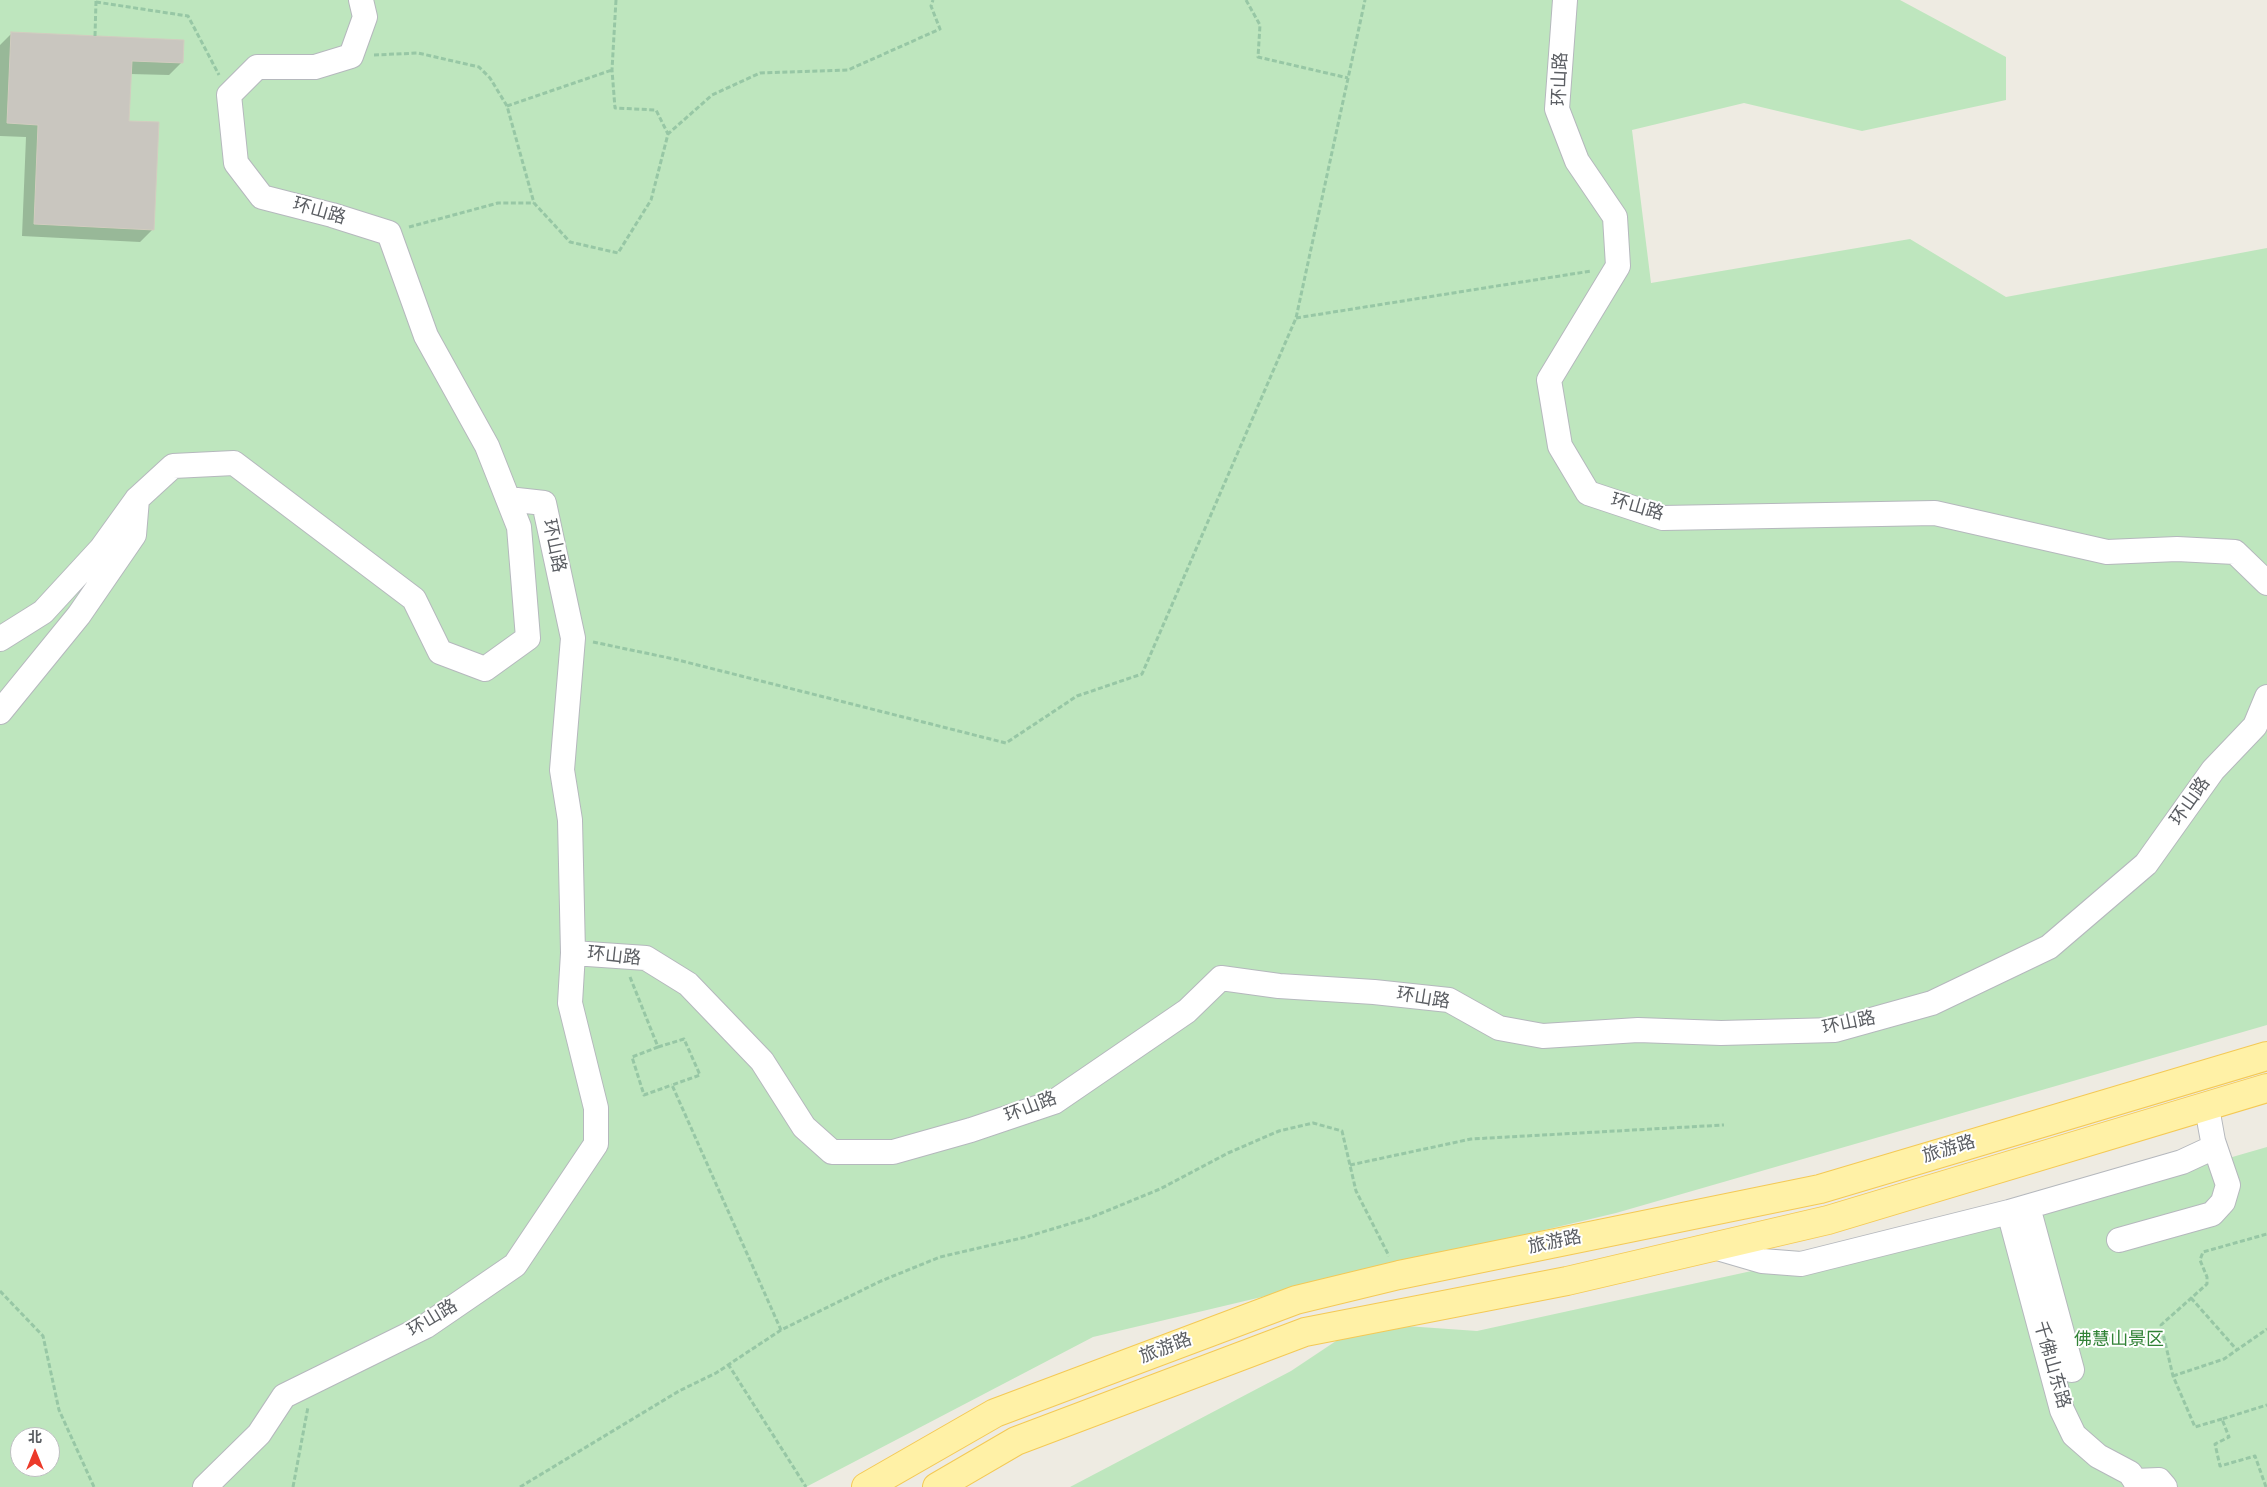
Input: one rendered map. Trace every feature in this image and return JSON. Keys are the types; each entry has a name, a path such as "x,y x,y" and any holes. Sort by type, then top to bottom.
{"main road":[{"name":"旅游路","path":"866,1487 995,1413 1296,1300 1399,1275 1820,1189 2267,1056"},
{"name":"旅游路","path":"937,1487 1016,1441 1305,1332 1567,1281 1828,1220 2207,1108 2267,1088"}],"lane":[{"path":"229,95 256,67 315,67 351,56 365,17 360,0"},
{"name":"环山路","path":"1565,0 1557,109 1577,161 1615,217 1618,266 1549,380 1560,446 1588,493 1663,518 1935,513 2107,552 2177,549 2235,552 2267,583"},
{"name":"环山路","path":"137,499 173,466 234,463 414,599 440,652 485,669 528,638 519,527 486,446 426,336 389,233 332,215 262,197 236,163 229,95"},
{"path":"0,639 42,612 101,549 137,499"},
{"path":"0,712 78,615 134,535 137,499"},
{"name":"环山路","path":"205,1487 259,1434 284,1396 426,1326 515,1266 596,1144 596,1108 570,1002 573,953 570,820 562,770 573,638 544,503 508,499"},
{"name":"环山路","path":"573,953 646,958 688,984 762,1061 804,1127 832,1152 893,1152 971,1130 1054,1102 1188,1011 1221,978 1279,986 1374,992 1449,1000 1499,1028 1543,1036 1638,1030 1721,1033 1835,1030 1932,1002 2049,947 2146,864 2213,770 2255,726 2267,696"},
{"path":"2119,1240 2212,1214 2223,1202 2228,1185 2213,1141 2207,1108"},
{"path":"1714,1247 1762,1261 1801,1264 2018,1210 2182,1162 2210,1149 2213,1141"},
{"path":"2018,1210 2072,1370"},
{"name":"千佛山东路","path":"2018,1210 2062,1410 2074,1436 2098,1456 2130,1473 2137,1484"},
{"path":"2137,1484 2159,1480 2165,1487"}],"path":[{"path":"616,0 612,70 615,108 656,110 668,134"},
{"path":"351,56 418,53 479,67 490,78 507,106 534,203 570,242 618,253 651,200 668,134 712,95 760,73 848,70 940,29 931,6 933,0"},
{"path":"1246,0 1260,25 1258,57 1348,78"},
{"path":"573,638 674,659 1006,743 1077,696 1142,674 1296,318 1364,0"},
{"path":"95,36 96,1 188,16 229,95"},
{"path":"507,106 612,70"},
{"path":"389,233 498,203 534,203"},
{"path":"1296,318 1618,266"},
{"path":"622,956 658,1047"},
{"path":"684,1038 700,1074 672,1086 644,1095 632,1056 684,1038"},
{"path":"672,1086 781,1330"},
{"path":"520,1487 728,1364 781,1330 880,1281 940,1257 1026,1236 1100,1214 1160,1189 1228,1153 1279,1131 1313,1123 1342,1131 1356,1191 1399,1275"},
{"path":"1350,1165 1471,1139 1724,1125"},
{"path":"2267,1234 2203,1252 2200,1260 2207,1277 2207,1284 2161,1325 2173,1376 2195,1428 2267,1405"},
{"path":"0,1291 43,1336 59,1410 94,1487"},
{"path":"2191,1298 2237,1350"},
{"path":"2173,1376 2224,1359 2267,1329"},
{"path":"728,1364 806,1487"},
{"path":"294,1487 313,1382"},
{"path":"2222,1419 2228,1437 2215,1444 2220,1466 2256,1456 2266,1487"}],"green space":[{"path":"0,0 1900,0 2006,57 2006,100 1862,131 1744,103 1632,130 1651,283 1910,239 2006,297 2267,248 2267,1025 1616,1213 1093,1337 806,1487 0,1487"},
{"name":"佛慧山景区","path":"2267,1147 2267,1487 1070,1487 1291,1371 1363,1323 1477,1331 2104,1194"}],"building":[{"path":"11,32 184,40 183,63 132,61 129,121 159,122 154,230 34,224 38,125 7,123"}]}
